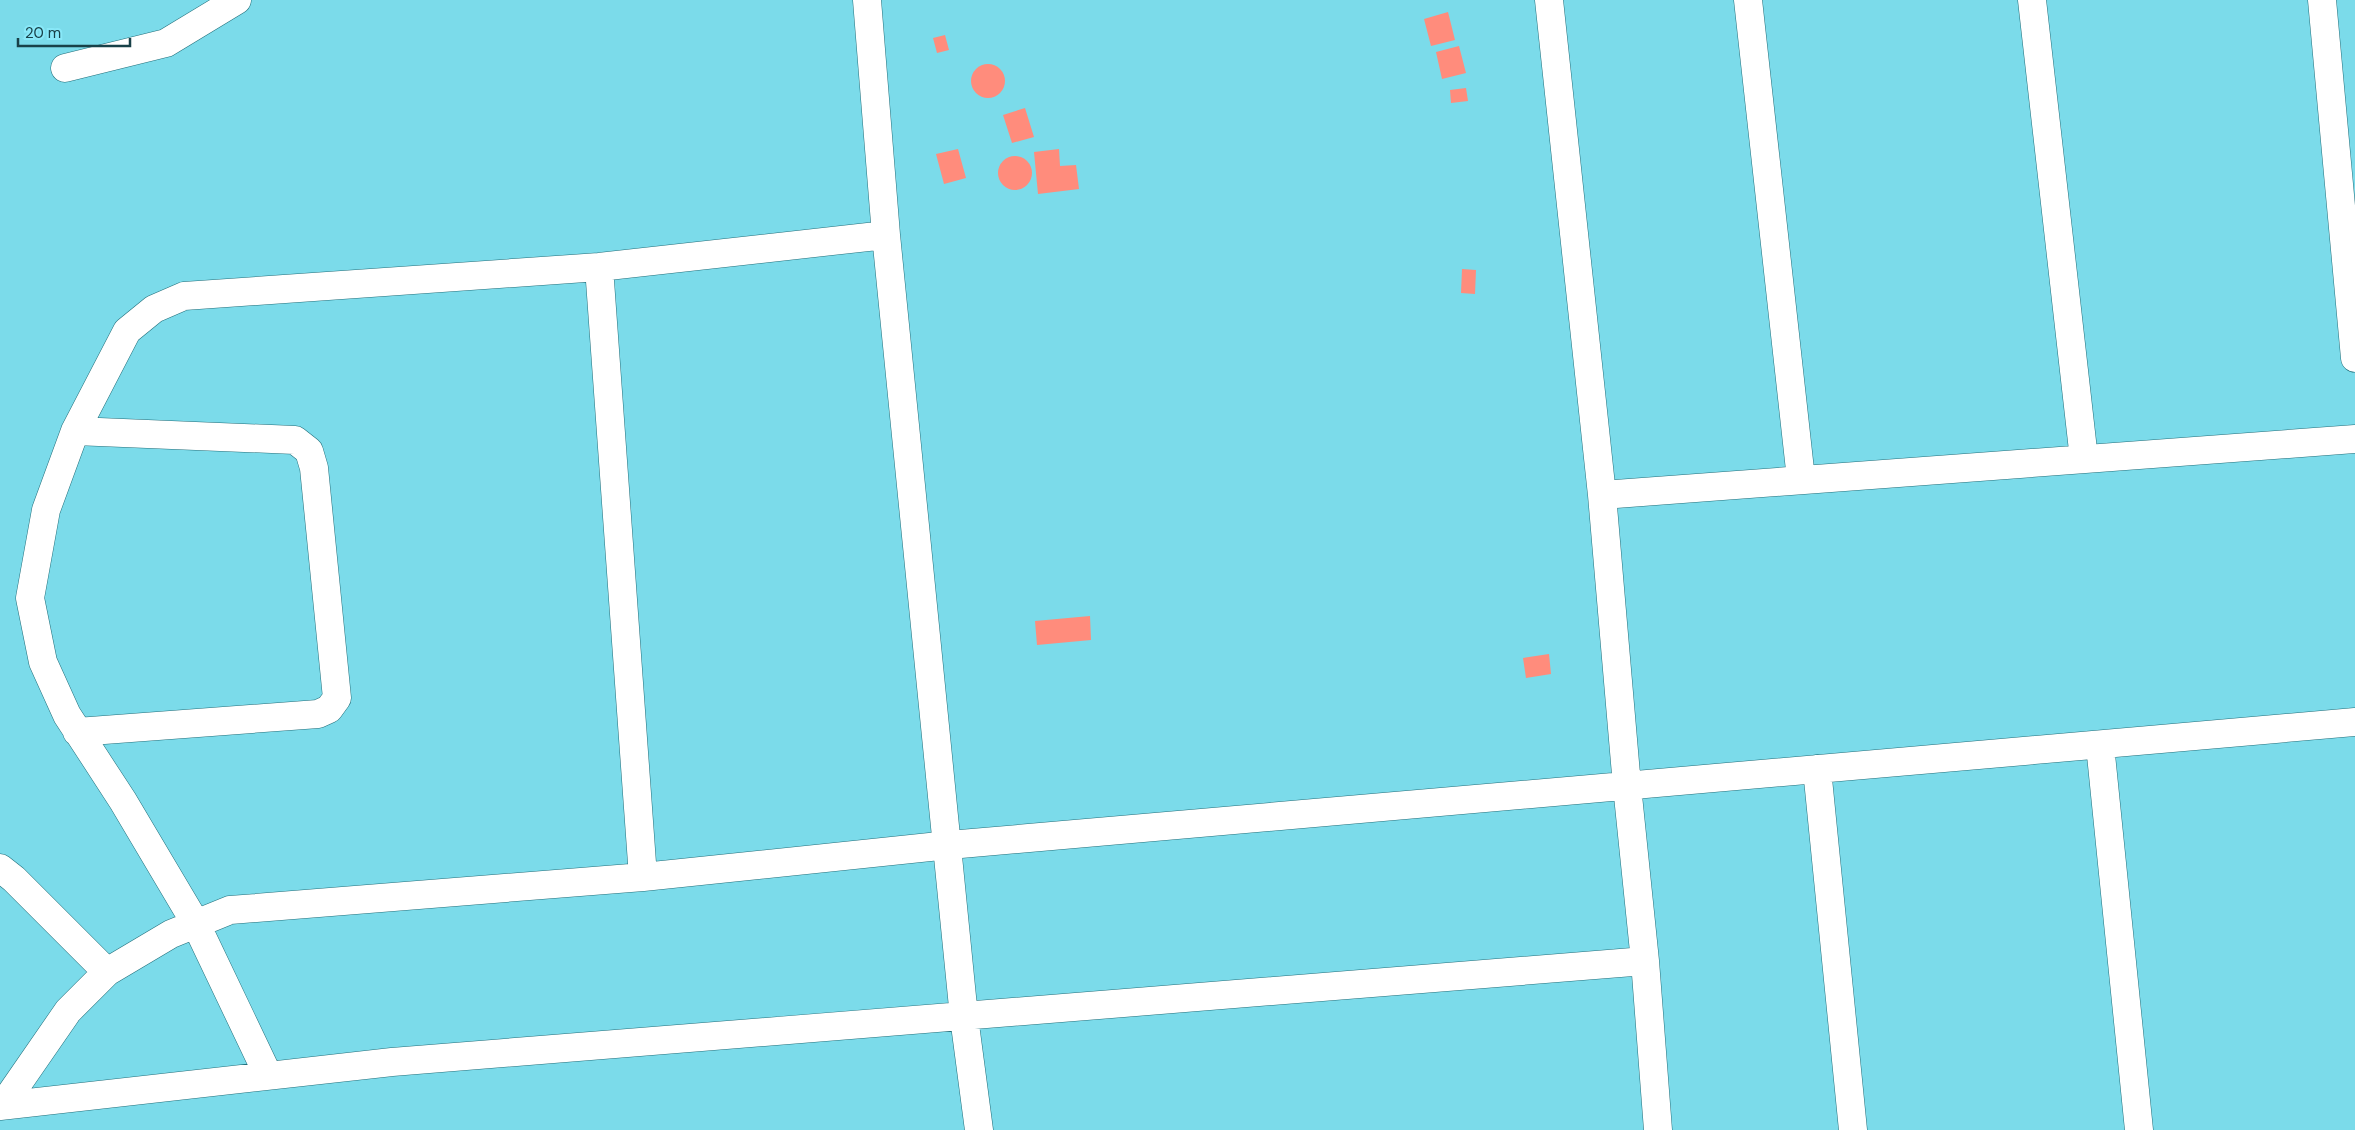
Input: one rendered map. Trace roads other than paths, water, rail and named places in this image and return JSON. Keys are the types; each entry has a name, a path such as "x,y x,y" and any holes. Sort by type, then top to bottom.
{"street":[{"path":"66,68 166,43 237,0"},
{"path":"867,0 886,235 964,1017 979,1130"},
{"path":"1549,0 1602,495 1627,786 1645,961 1658,1130"},
{"path":"1748,0 1801,479"},
{"path":"2032,0 2084,459"},
{"path":"2322,0 2346,153 2355,358"},
{"path":"268,1075 196,924 123,801 67,715 43,662 30,598 46,510 75,431 127,331 154,309 184,296 599,268 886,235"},
{"path":"599,268 643,877"},
{"path":"75,431 295,440 309,452 314,468 337,698 329,709 318,714 77,732"},
{"path":"1602,495 2355,439"},
{"path":"2,1106 68,1012 107,972 171,934 230,910 643,877 948,844 2355,722"},
{"path":"2100,745 2139,1130"},
{"path":"1817,769 1853,1130"},
{"path":"0,868 14,879 107,972"},
{"path":"2,1106 392,1062 1645,961"}]}
